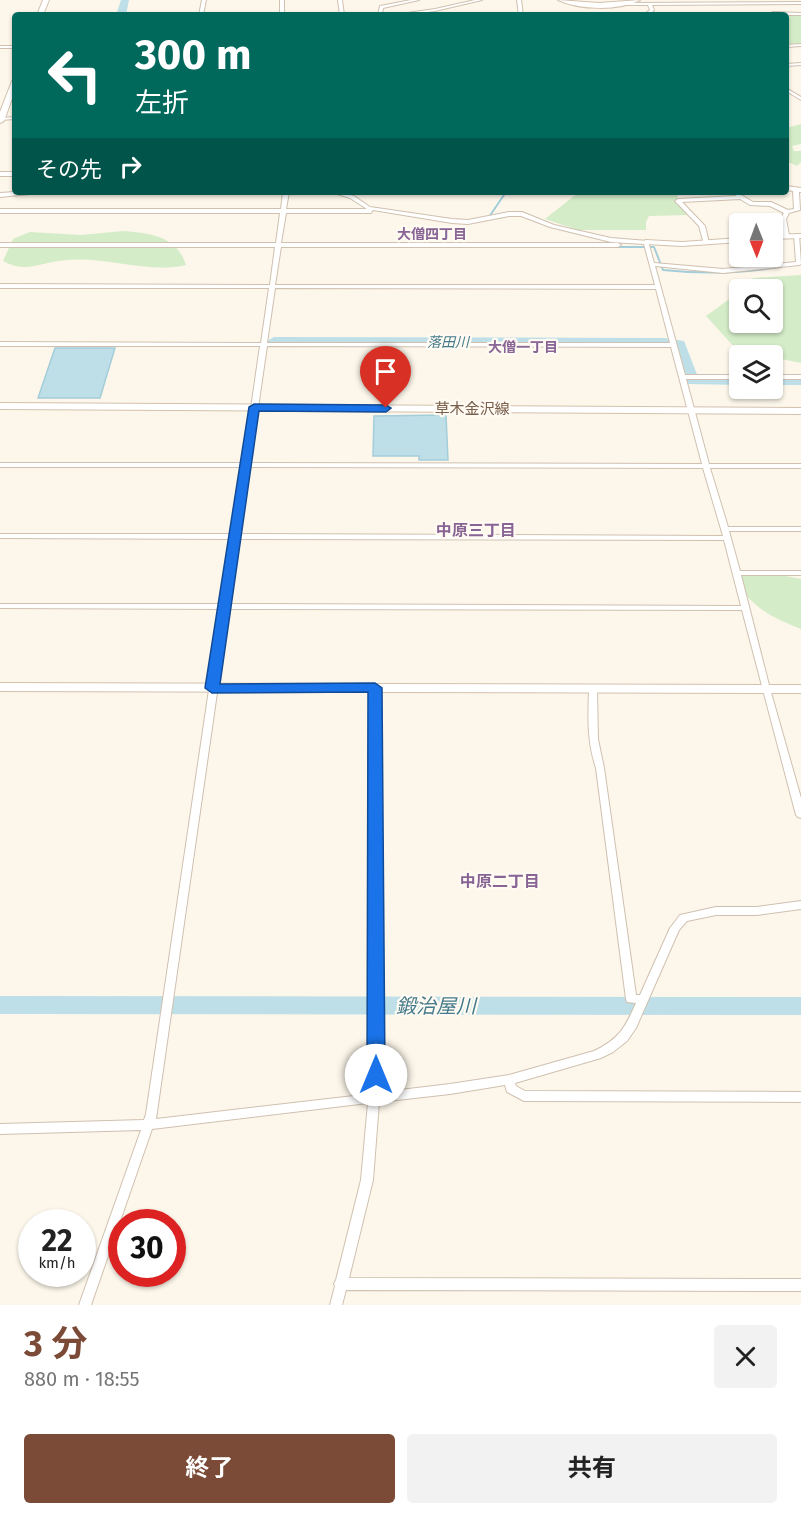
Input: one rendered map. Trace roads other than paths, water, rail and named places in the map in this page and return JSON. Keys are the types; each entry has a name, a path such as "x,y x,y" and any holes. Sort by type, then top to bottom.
{"street":[{"path":"380,12 381,7 417,0"},
{"path":"455,0 464,4"},
{"path":"430,12 480,0"},
{"path":"561,0 583,4 801,3"},
{"path":"622,4 637,0"},
{"path":"650,4 652,10 650,12"},
{"path":"0,120 12,89"},
{"path":"738,195 752,204 771,204 787,212 799,211 798,190"},
{"path":"86,1305 146,1125 152,1114 212,688 286,195"},
{"path":"345,195 368,208 458,222 522,214 552,226 611,240 646,244"},
{"path":"706,243 702,226 678,201 741,197"},
{"path":"0,211 389,211"},
{"path":"786,235 783,219 787,212"},
{"path":"651,264 723,271 800,263 799,235 783,235"},
{"path":"0,245 646,244 729,241"},
{"path":"646,244 801,815"},
{"path":"0,286 657,286"},
{"path":"0,344 673,345"},
{"path":"682,377 729,377"},
{"path":"783,377 801,377"},
{"name":"草木金沢線","path":"0,406 801,411"},
{"path":"0,465 801,466"},
{"path":"0,536 726,533 801,529"},
{"path":"736,573 801,573"},
{"path":"0,606 746,608"},
{"path":"0,687 801,689"},
{"path":"336,1305 367,1180 375,1097 377,1006 375,688"},
{"path":"593,689 592,718 597,760 600,768 631,999 641,1004"},
{"path":"0,1129 146,1125 509,1080 609,1049 623,1038 675,928 684,918 716,911 757,911 801,905"},
{"path":"509,1080 511,1089 524,1096 801,1097"},
{"path":"340,1284 801,1285"}],"water":[{"path":"55,348 115,348 100,398 38,398"},
{"path":"446,415 448,460 419,460 419,456 373,456 374,416"}],"waterway":[{"path":"122,12 125,0"},
{"path":"0,176 12,176"},
{"path":"489,217 504,195"},
{"path":"585,247 654,247 663,270 720,273 778,267"},
{"name":"落田川","path":"274,341 664,342 679,344 693,381 729,381"},
{"name":"落田川","path":"783,381 801,381"},
{"name":"鍛治屋川","path":"0,1005 801,1006"}],"district":[{"name":"大僧四丁目","path":"432,234"},
{"name":"大僧一丁目","path":"523,347"},
{"name":"中原三丁目","path":"476,530"},
{"name":"中原二丁目","path":"500,881"}]}
